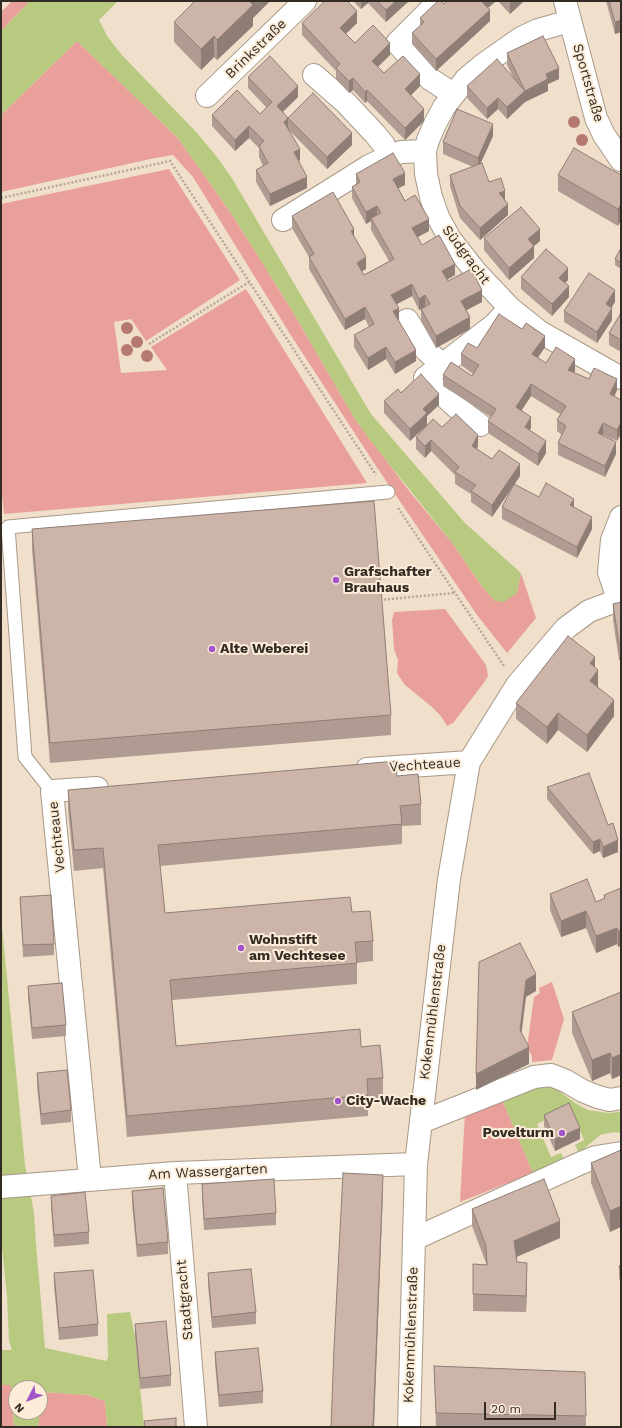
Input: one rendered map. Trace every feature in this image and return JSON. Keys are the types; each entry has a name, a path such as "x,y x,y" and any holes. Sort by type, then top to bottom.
{"street":[{"name":"Brinkstraße","path":"207,96 305,1"},
{"path":"432,8 397,43 430,79 453,94"},
{"name":"Südgracht","path":"568,11 538,30 521,38 484,64 466,79 444,107 428,140 425,151 426,174 431,197 438,217 447,233 471,265 510,308 540,332 621,378"},
{"name":"Sportstraße","path":"568,11 596,118 604,135 621,160"},
{"path":"314,75 346,103 375,134 384,145 388,157"},
{"path":"283,220 369,166 401,152 425,151"},
{"path":"480,425 455,406 425,378 494,325 510,308"},
{"path":"407,320 426,350 442,366"},
{"path":"620,599 609,572 612,540 621,517"},
{"name":"Kokenmühlenstraße","path":"409,1427 416,1164 449,879 469,762 516,685 566,628 589,611 620,599"},
{"name":"Vechteaue","path":"351,770 469,762"},
{"name":"Vechteaue","path":"90,1179 52,791 115,787"},
{"path":"420,1122 534,1077 551,1075 598,1097 610,1100 621,1098"},
{"path":"414,1239 581,1163 596,1157 621,1153"},
{"name":"Am Wassergarten","path":"1,1187 175,1173 416,1164"},
{"name":"Stadtgracht","path":"175,1173 196,1427"}],"lane":[{"path":"52,791 25,757 8,526 388,492"}],"path":[{"path":"1,198 170,161 249,282 149,344"},
{"path":"380,600 454,593"}],"shaded area":[{"path":"12,1 30,1 1,31 1,12"},
{"path":"30,1 118,1 99,20 107,36 121,54 197,133 217,157 233,180 371,414 465,523 521,573 517,593 504,602 495,601 484,589 453,544 355,419 290,307 233,216 178,138 77,41 1,115 1,31"},
{"path":"77,41 178,138 233,216 290,307 355,419 410,492 453,544 484,589 517,593 521,573 536,618 507,653 477,615 376,466 292,337 193,177 173,155 1,192 1,115"},
{"path":"169,169 240,280 146,341 131,319 114,322 121,373 167,370 151,347 246,289 367,483 4,514 1,485 1,204"},
{"path":"445,609 486,665 488,676 453,723 447,726 441,716 405,685 397,673 398,660 394,649 392,620 394,612"},
{"path":"1,916 25,1165 34,1213 45,1348 106,1361 108,1358 107,1314 130,1312 135,1336 144,1427 107,1427 105,1401 88,1395 48,1392 48,1380 8,1380 8,1385 1,1385 1,1350 12,1350 9,1341 7,1297 1,1237"},
{"path":"552,982 564,1019 552,1060 532,1062 532,1056 527,1047 534,997 540,993 539,988"},
{"path":"548,1085 588,1110 608,1113 621,1112 621,1133 614,1132 600,1135 579,1153 575,1145 584,1140 570,1108 537,1124 551,1157 561,1153 565,1161 533,1173 501,1097 522,1088"},
{"path":"501,1097 533,1173 460,1202 465,1113"},
{"path":"1,1385 8,1385 8,1420 14,1420 14,1425 25,1427 1,1427"},
{"path":"48,1392 88,1395 105,1401 107,1427 38,1427 39,1420 48,1420"},
{"path":"14,1420 39,1420 38,1427 14,1425"}],"building":[{"path":"195,1 249,1 253,5 217,40 214,36 201,49 174,22"},
{"path":"325,1 347,1 357,11 340,28 355,43 373,25 390,43 372,61 384,73 403,56 420,74 405,89 424,109 405,128 367,90 365,92 353,78 349,81 336,68 340,64 302,23"},
{"path":"377,1 396,1 386,10"},
{"path":"438,1 441,1 444,4 447,1 483,1 482,2 490,10 436,59 412,33 424,22 420,18"},
{"path":"609,1 621,1 621,20 615,22"},
{"path":"543,36 559,68 546,74 548,79 525,91 507,53"},
{"path":"270,56 298,86 277,106 288,118 284,122 300,149 294,152 307,177 270,194 256,170 268,163 259,146 264,141 249,126 235,140 212,115 237,90 260,114 272,102 248,77"},
{"path":"497,59 525,91 507,107 498,98 487,108 467,86"},
{"path":"313,93 352,133 327,157 288,118"},
{"path":"457,109 493,124 478,158 443,142"},
{"path":"574,148 621,175 621,204 618,209 558,175"},
{"path":"393,153 405,173 393,179 405,201 415,195 429,219 412,228 422,245 439,235 455,264 442,271 448,281 471,269 482,290 461,301 470,317 436,336 421,309 430,304 425,295 419,299 412,284 391,295 399,308 393,311 416,350 395,362 386,347 368,358 354,335 374,324 365,307 345,319 309,257 314,254 292,216 333,192 354,229 351,231 366,257 357,263 364,275 394,259 371,218 381,213 377,206 366,212 352,187 360,182 356,174"},
{"path":"482,163 489,182 501,178 505,191 499,193 508,204 480,228 460,206 450,175"},
{"path":"521,207 540,229 528,239 534,246 509,268 484,238"},
{"path":"621,248 621,263 615,259"},
{"path":"546,249 568,268 559,278 569,286 552,304 521,277"},
{"path":"589,273 615,290 606,304 612,308 597,332 564,311"},
{"path":"621,313 621,340 609,333"},
{"path":"499,314 522,329 526,323 545,336 532,354 546,363 556,347 575,359 568,370 589,379 594,368 617,379 610,394 621,400 621,422 617,430 603,423 598,433 616,442 605,466 558,443 566,426 557,420 566,406 531,384 516,407 531,417 525,427 546,441 538,454 488,421 496,409 443,375 451,362 472,376 479,365 461,354 468,343 477,348"},
{"path":"421,374 439,394 423,409 427,413 410,429 384,401 398,389 401,393"},
{"path":"456,414 478,435 472,446 492,459 499,450 520,464 492,505 471,491 476,485 455,472 459,467 431,440 425,446 416,437 433,419 442,427"},
{"path":"546,483 574,499 570,505 592,517 577,547 502,507 514,484 539,497"},
{"name":"Alte Weberei","path":"374,501 391,715 50,743 32,529"},
{"path":"621,602 621,643 619,644 613,604"},
{"path":"568,636 595,657 590,663 598,670 590,681 614,700 587,735 558,713 547,727 516,703"},
{"name":"Wohnstift am Vechtesee","path":"396,761 397,776 418,774 421,804 400,806 402,824 158,845 165,913 350,897 352,912 370,911 373,941 355,942 357,963 170,980 176,1046 360,1029 361,1047 380,1045 383,1078 367,1079 368,1095 127,1116 103,848 74,850 68,790"},
{"path":"589,773 608,825 613,823 618,840 603,847 600,839 593,842 547,787"},
{"path":"587,879 596,902 605,898 604,895 621,888 621,930 618,931 617,928 596,936 586,911 561,921 550,894"},
{"path":"51,895 54,944 23,945 20,897"},
{"path":"520,943 536,974 526,980 520,1030 529,1047 476,1074 479,962"},
{"path":"62,983 66,1025 32,1028 28,986"},
{"path":"621,992 621,1054 612,1058 610,1053 592,1060 572,1012"},
{"path":"67,1070 71,1110 41,1114 37,1073"},
{"path":"569,1103 580,1128 555,1139 544,1115"},
{"path":"621,1150 621,1206 610,1211 591,1163"},
{"path":"343,1173 383,1175 373,1427 331,1427"},
{"path":"274,1179 276,1213 204,1219 202,1184"},
{"path":"544,1179 560,1221 514,1241 517,1262 527,1263 526,1296 473,1294 473,1264 487,1265 486,1246 472,1209"},
{"path":"163,1188 168,1242 137,1245 132,1191"},
{"path":"85,1192 89,1232 54,1235 51,1196"},
{"path":"251,1269 256,1312 212,1317 208,1273"},
{"path":"93,1270 98,1324 59,1328 54,1273"},
{"path":"166,1321 171,1375 140,1378 135,1324"},
{"path":"258,1348 263,1391 219,1395 215,1352"},
{"path":"434,1366 585,1372 586,1416 436,1413"},
{"path":"176,1418 176,1427 145,1427 144,1421"}],"place":[{"name":"Grafschafter Brauhaus","path":"336,580"},
{"name":"Alte Weberei","path":"212,649"},
{"name":"Wohnstift am Vechtesee","path":"241,948"},
{"name":"City-Wache","path":"338,1101"},
{"name":"Povelturm","path":"562,1133"}]}
